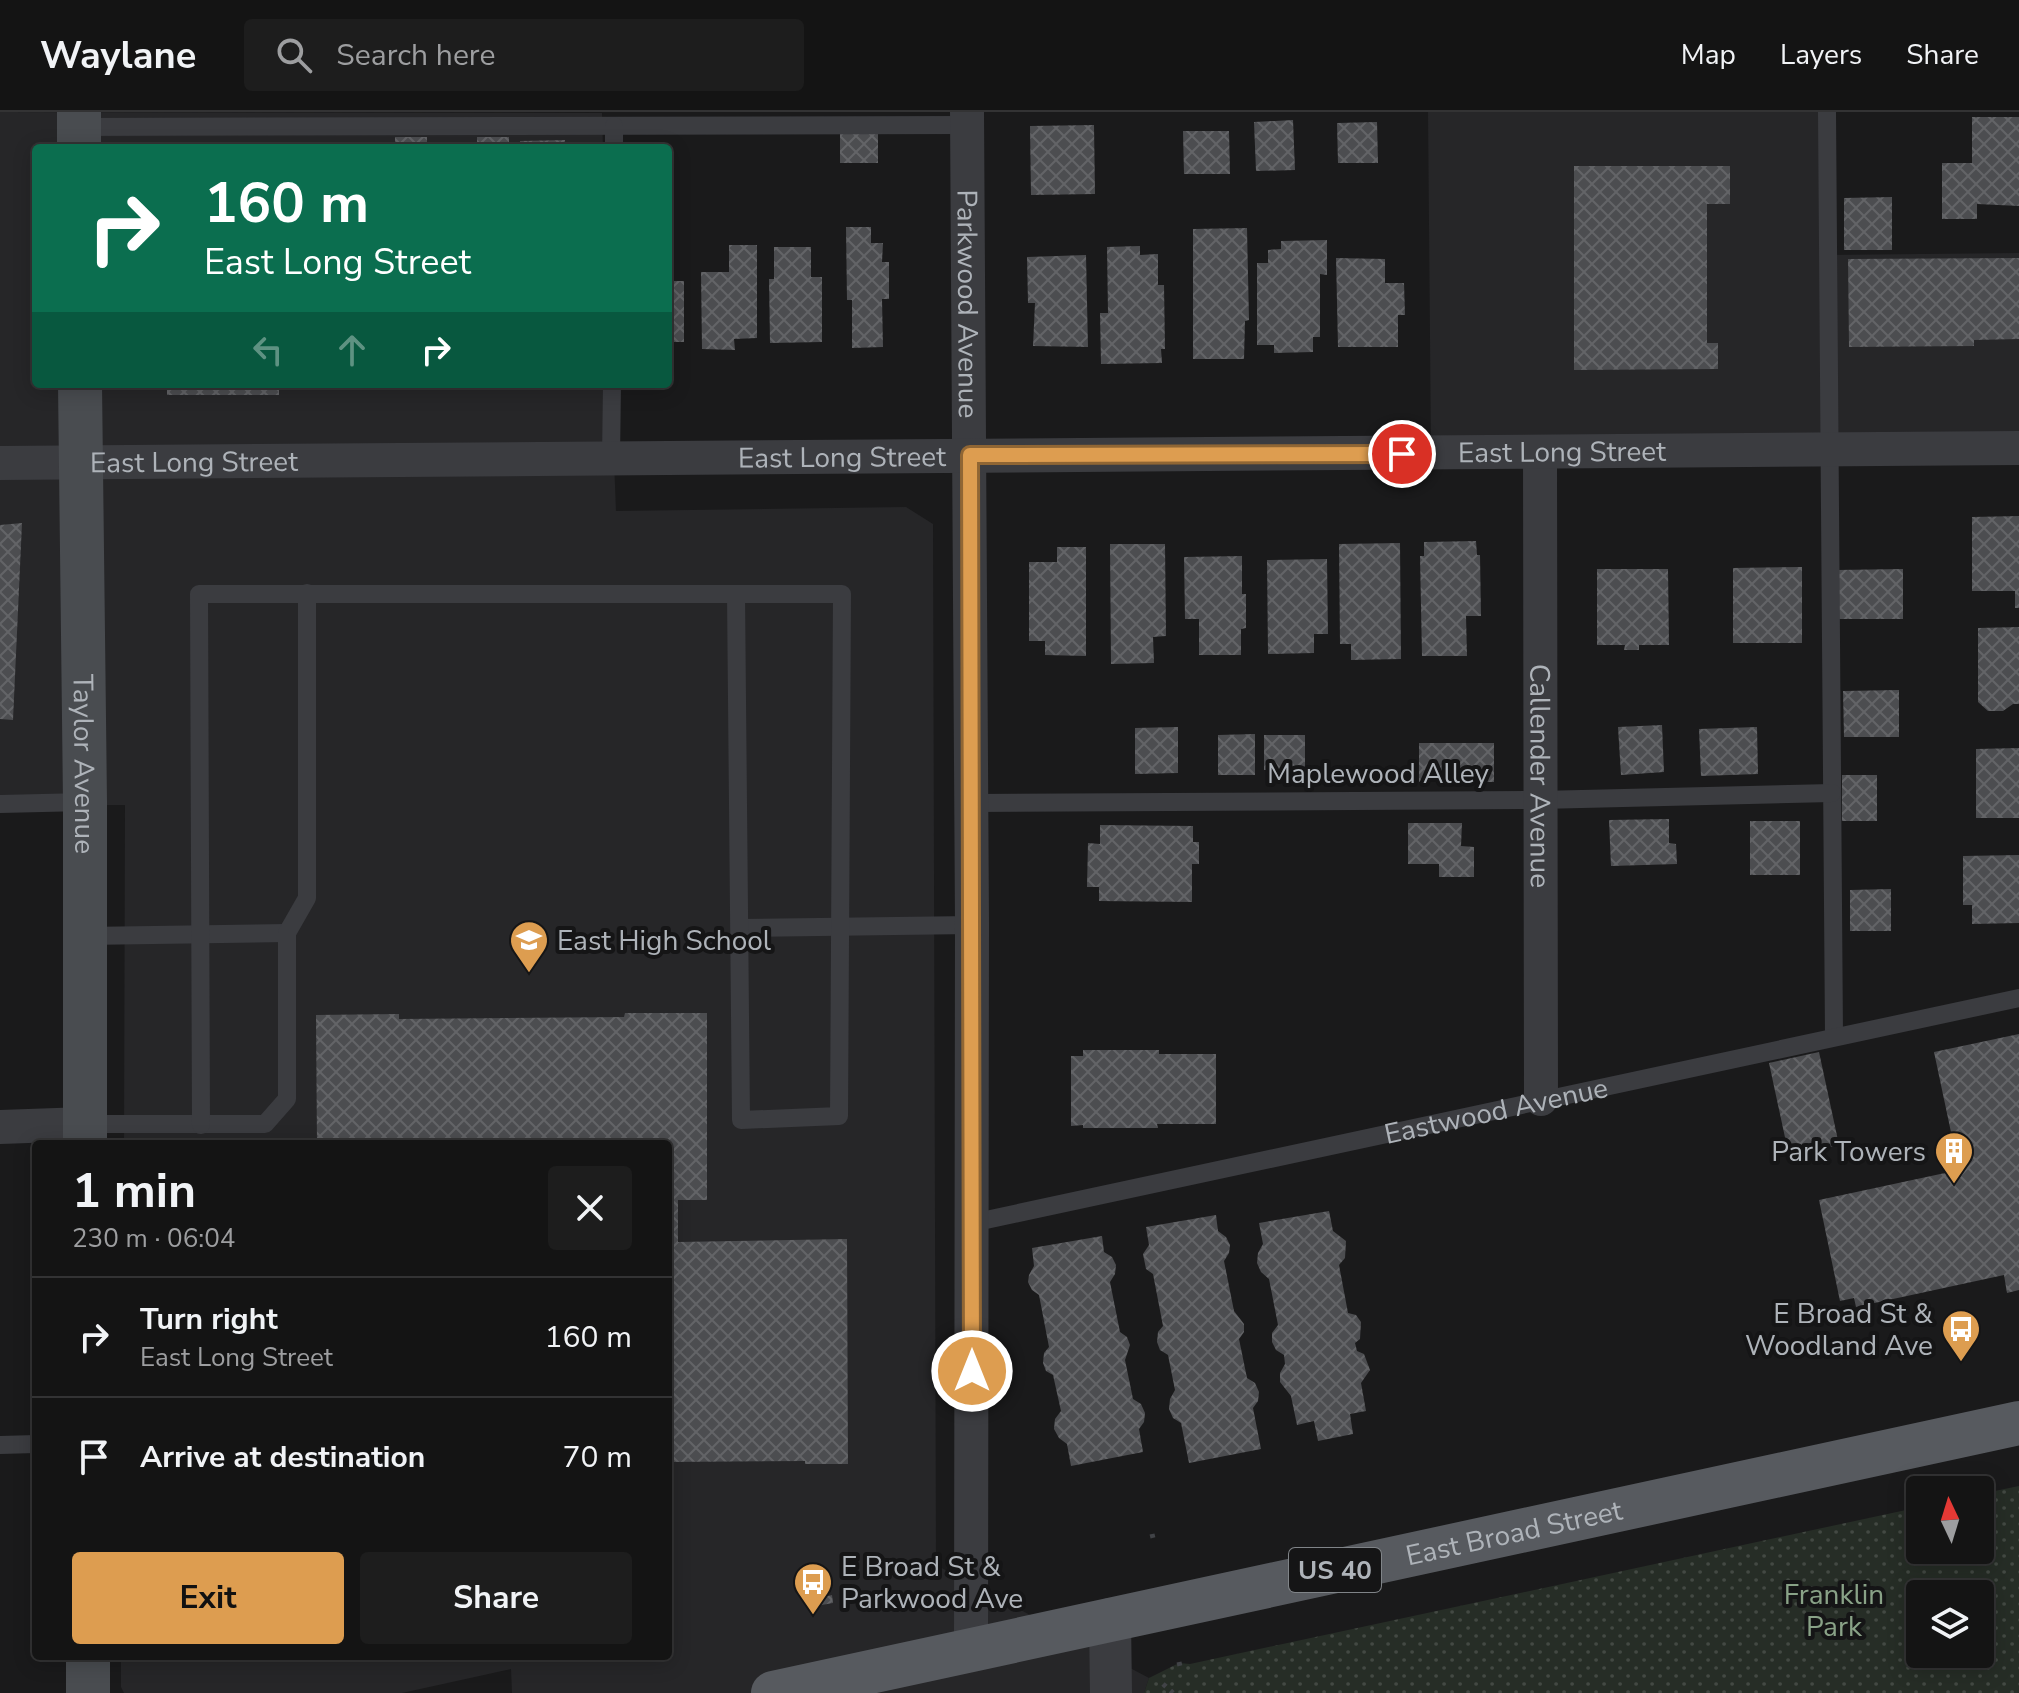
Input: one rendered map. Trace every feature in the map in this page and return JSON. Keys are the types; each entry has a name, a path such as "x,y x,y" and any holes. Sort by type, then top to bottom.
{"main road":[{"name":"Taylor Avenue","path":"80,388 85,1134"},
{"name":"East Broad Street","path":"773,1693 2019,1423"},
{"path":"88,1660 88,1693"}],"street":[{"name":"Parkwood Avenue","path":"967,118 972,925 971,1649"},
{"name":"East Long Street","path":"0,463 1540,454 2019,448"},
{"name":"Callender Avenue","path":"1540,454 1541,1099"},
{"path":"0,1127 85,1134"},
{"path":"1110,1619 1111,1693"}],"lane":[{"path":"1827,112 1834,1037"},
{"path":"79,129 614,126 967,118"},
{"path":"614,126 614,144"},
{"path":"611,459 612,388"},
{"path":"85,1134 201,1125 265,1124 287,1099 287,933 307,898 307,593"},
{"path":"201,1125 199,594 307,593 842,594 839,1116 741,1120 736,594"},
{"name":"Maplewood Alley","path":"971,803 1540,800 1832,793"},
{"path":"0,804 85,802"},
{"path":"740,928 972,925"},
{"path":"85,936 287,933"},
{"name":"Eastwood Avenue","path":"972,1223 2019,998"},
{"path":"0,1445 32,1444"}],"path":[{"path":"1152,1534 1154,1542"},
{"path":"894,1593 895,1602"},
{"path":"1179,1662 1181,1671"},
{"path":"1163,1684 1173,1693"}],"shaded area":[{"name":"East High School","path":"0,112 602,113 603,144 32,144 32,388 611,388 616,511 906,507 933,524 936,1565 1149,1678 1144,1693 512,1693 511,1669 402,1693 124,1693 121,1687 121,1660 672,1660 672,1140 124,1140 125,805 0,805"},
{"path":"1428,112 1819,112 1824,255 2019,253 2019,445 1431,452"}],"green space":[{"name":"Franklin Park","path":"2019,1486 2019,1693 1144,1693 1149,1678 1179,1663 1190,1664 1906,1510 1906,1564 1994,1564 1994,1491"}],"building":[{"path":"1972,117 2019,117 2019,206 1977,204 1977,219 1942,219 1942,163 1972,163"},
{"path":"1293,120 1295,170 1256,171 1254,122"},
{"path":"1377,122 1378,163 1338,163 1337,123"},
{"path":"1094,125 1095,194 1031,195 1030,126"},
{"path":"1183,131 1229,131 1230,174 1184,174"},
{"path":"840,133 878,133 878,163 840,163"},
{"path":"395,137 427,137 427,144 395,144"},
{"path":"477,137 509,137 509,144 477,144"},
{"path":"565,140 565,144 520,144 520,141"},
{"path":"1574,166 1730,166 1730,204 1707,204 1707,343 1718,343 1718,369 1574,370"},
{"path":"1892,197 1892,250 1844,250 1844,198"},
{"path":"846,227 871,227 871,243 883,243 882,262 889,262 889,299 882,299 883,347 852,348 852,300 847,300"},
{"path":"1247,228 1249,320 1245,321 1244,359 1193,359 1193,229"},
{"path":"1327,240 1327,275 1320,274 1320,337 1313,337 1313,352 1274,353 1274,345 1257,345 1257,263 1268,263 1268,250 1281,249 1281,241"},
{"path":"729,245 757,245 757,338 734,339 735,350 702,349 701,272 729,272"},
{"path":"1140,246 1140,255 1158,254 1158,285 1164,285 1165,349 1161,349 1162,363 1101,364 1100,313 1108,313 1107,247"},
{"path":"774,247 811,247 811,277 822,277 822,342 770,343 769,279 774,279"},
{"path":"1086,255 1088,347 1033,346 1035,303 1028,303 1027,257"},
{"path":"1336,258 1385,259 1385,283 1404,283 1405,315 1398,315 1398,347 1338,347"},
{"path":"2019,258 2019,339 1974,340 1974,346 1849,347 1848,259"},
{"path":"672,281 684,281 684,342 672,342"},
{"path":"167,388 279,388 279,395 167,395"},
{"path":"2019,516 2019,608 2015,608 2015,591 1972,591 1972,517"},
{"path":"22,523 13,720 0,719 0,525"},
{"path":"1476,541 1477,555 1480,555 1481,616 1466,616 1467,656 1422,656 1420,556 1424,556 1424,542"},
{"path":"1400,543 1401,659 1351,660 1351,644 1340,644 1339,544"},
{"path":"1110,544 1165,544 1166,636 1153,637 1154,663 1111,664"},
{"path":"1057,547 1086,547 1086,656 1045,655 1045,641 1029,641 1029,562 1057,562"},
{"path":"1242,556 1246,628 1241,629 1241,655 1199,655 1199,619 1185,619 1184,557"},
{"path":"1327,559 1328,634 1314,634 1314,653 1268,654 1267,560"},
{"path":"1802,567 1802,643 1733,643 1733,568"},
{"path":"1597,569 1668,569 1669,645 1639,645 1639,650 1624,650 1625,645 1597,645"},
{"path":"1903,569 1903,619 1836,619 1836,570"},
{"path":"2019,627 2019,704 2013,704 2003,711 1988,711 1978,702 1978,628"},
{"path":"1899,690 1899,737 1844,737 1843,691"},
{"path":"1662,725 1664,772 1621,775 1618,727"},
{"path":"1178,727 1178,773 1135,774 1135,728"},
{"path":"1757,727 1758,774 1701,776 1699,729"},
{"path":"1255,734 1255,775 1218,775 1218,735"},
{"path":"1264,735 1305,735 1305,770 1264,770"},
{"path":"1419,743 1494,743 1494,782 1419,782"},
{"path":"2019,748 2019,818 1976,818 1976,749"},
{"path":"1842,775 1877,775 1877,821 1842,821"},
{"path":"1669,819 1669,843 1676,844 1677,864 1611,866 1609,820"},
{"path":"1750,821 1800,821 1800,875 1750,875"},
{"path":"1408,823 1462,823 1461,846 1474,847 1474,877 1439,877 1439,864 1408,864"},
{"path":"1100,825 1193,826 1193,842 1199,842 1199,864 1192,864 1192,902 1099,901 1099,887 1087,887 1088,843 1100,844"},
{"path":"2019,855 2019,923 1972,924 1972,905 1963,905 1963,856"},
{"path":"1891,889 1891,931 1850,931 1850,890"},
{"path":"625,1013 707,1013 707,1200 678,1200 678,1242 847,1239 848,1464 805,1464 805,1461 672,1462 672,1140 317,1140 316,1015 399,1014 399,1019 624,1017"},
{"name":"Park Towers","path":"2019,1034 2019,1290 2007,1293 2004,1275 1856,1307 1854,1298 1840,1301 1819,1200 1959,1170 1934,1052"},
{"path":"1083,1050 1216,1054 1216,1124 1157,1124 1158,1128 1071,1126 1071,1056 1083,1056"},
{"path":"1819,1052 1839,1145 1789,1156 1769,1063"},
{"path":"1329,1211 1333,1231 1346,1241 1345,1258 1339,1265 1348,1313 1356,1315 1361,1322 1360,1339 1355,1343 1357,1351 1364,1354 1370,1370 1361,1383 1366,1411 1350,1414 1353,1434 1318,1441 1314,1421 1297,1425 1291,1396 1280,1382 1284,1355 1276,1350 1272,1342 1272,1333 1278,1325 1269,1279 1257,1263 1263,1244 1259,1223"},
{"path":"1216,1215 1218,1231 1230,1245 1224,1261 1234,1311 1244,1324 1244,1332 1239,1339 1247,1378 1255,1383 1259,1392 1253,1408 1261,1449 1189,1463 1181,1423 1173,1418 1169,1409 1175,1390 1168,1355 1160,1350 1157,1342 1158,1332 1163,1326 1153,1274 1146,1269 1143,1254 1149,1245 1146,1227"},
{"path":"1102,1236 1104,1252 1112,1257 1116,1265 1110,1282 1120,1332 1127,1337 1130,1345 1125,1360 1133,1399 1141,1404 1145,1413 1139,1429 1143,1452 1071,1466 1067,1444 1054,1429 1055,1419 1061,1411 1053,1375 1046,1371 1043,1363 1044,1353 1049,1347 1039,1295 1028,1282 1034,1266 1032,1248"},
{"path":"832,1595 833,1603 816,1606 815,1599"}],"place":[{"name":"East High School","path":"529,974"},
{"name":"Park Towers","path":"1954,1185"},
{"name":"E Broad St & Woodland Ave","path":"1961,1363"},
{"name":"E Broad St & Parkwood Ave","path":"813,1616"}],"route":[{"path":"972,1371 970,455 1402,454"}]}
